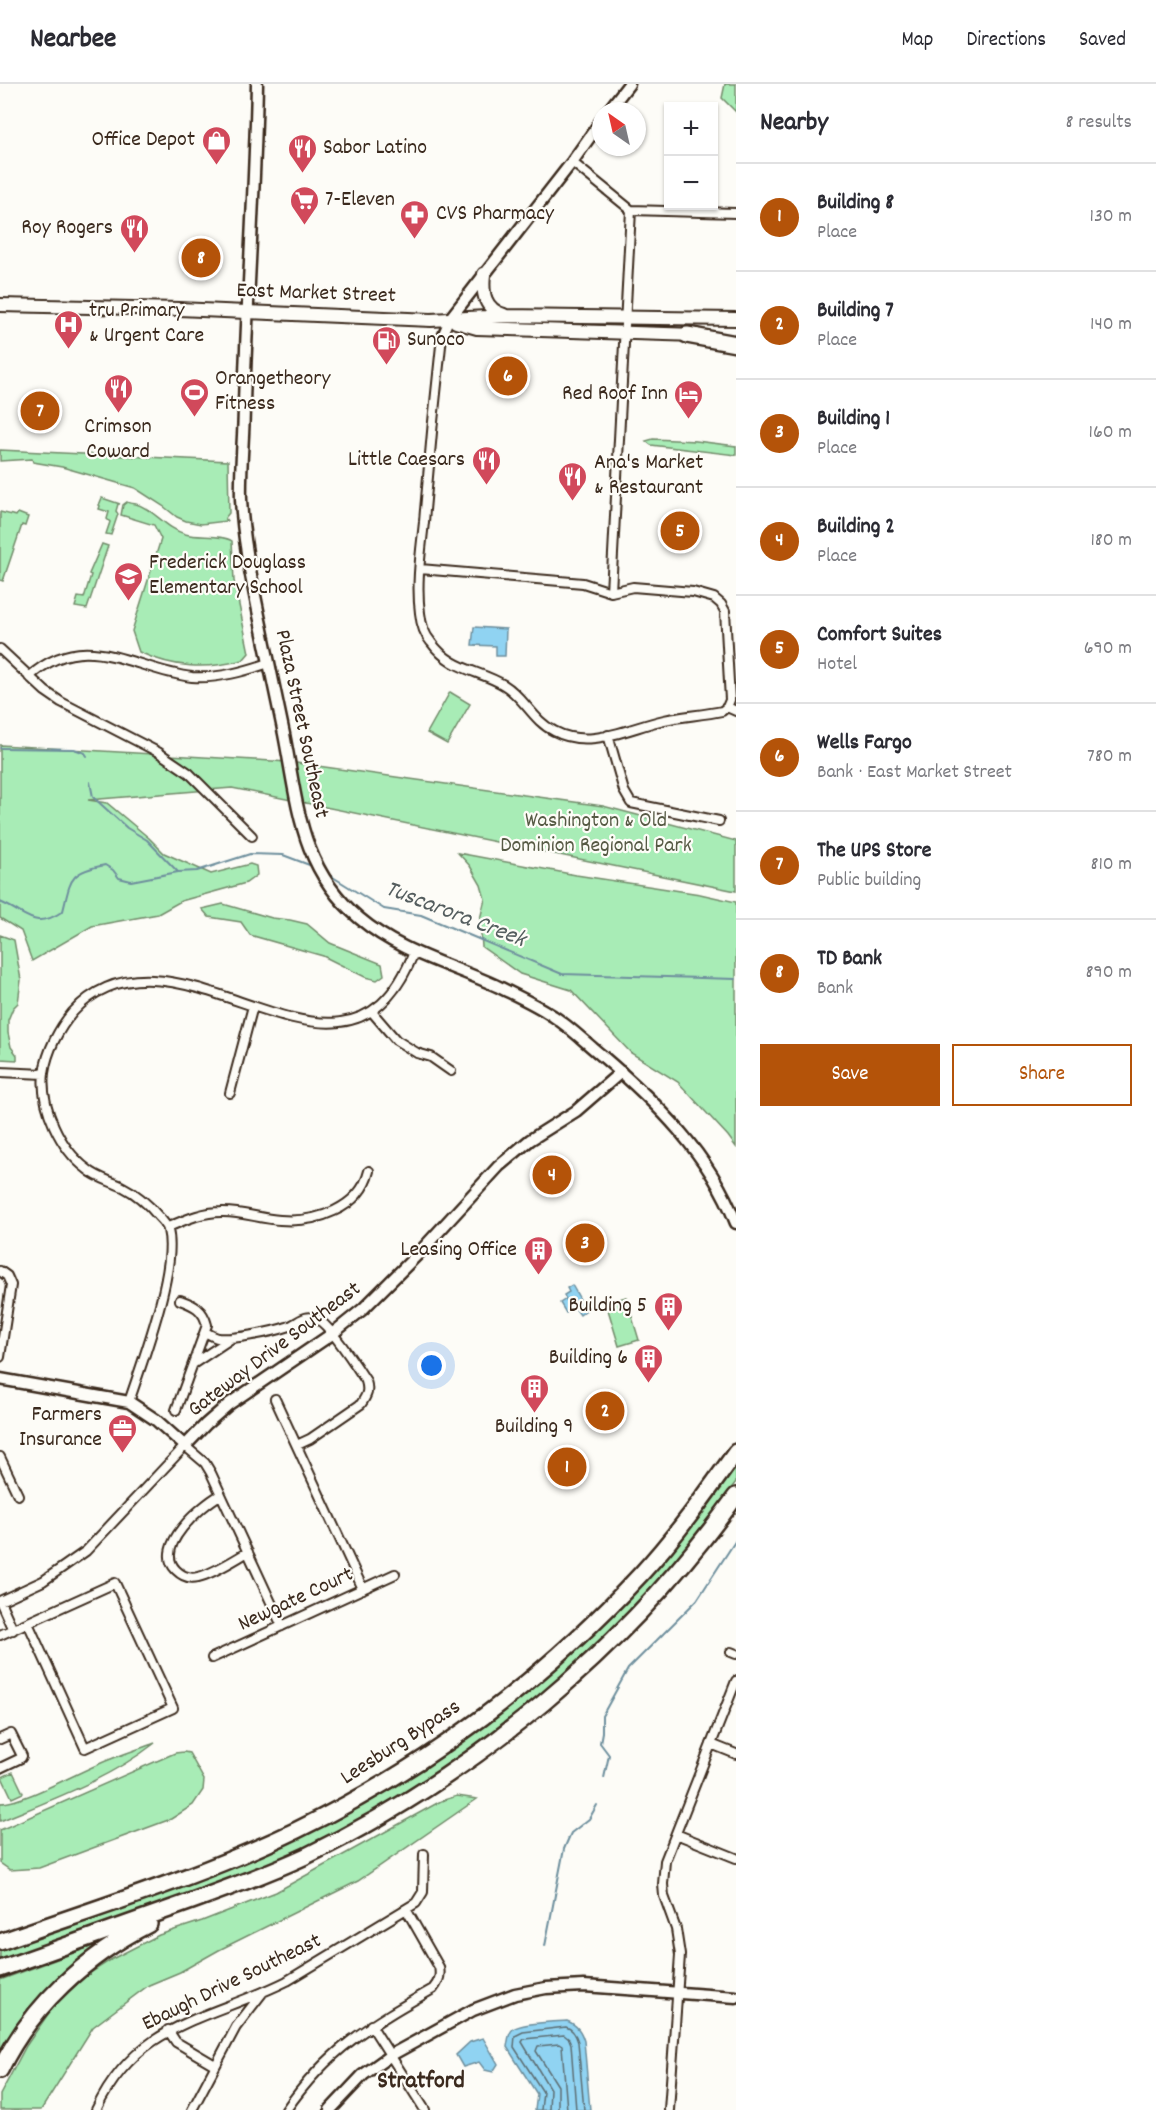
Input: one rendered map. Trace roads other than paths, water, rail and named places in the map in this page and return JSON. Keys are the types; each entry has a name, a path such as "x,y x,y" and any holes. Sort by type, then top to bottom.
{"highway":[{"path":"687,335 736,344"},
{"name":"Leesburg Bypass","path":"0,1942 258,1848 350,1802 429,1756 504,1701 588,1629 661,1551 700,1503 736,1452"},
{"path":"0,1969 269,1872 340,1839 397,1808 482,1751 554,1693 630,1622 674,1575 736,1496"},
{"path":"0,2070 29,2023 73,1975 132,1933 205,1896"}],"main road":[{"path":"484,274 485,300 495,313 505,316"},
{"name":"East Market Street","path":"0,305 449,320 505,316 736,319"},
{"name":"East Market Street","path":"449,320 477,328 736,336"}],"street":[{"name":"Plaza Street Southeast","path":"258,84 246,312 241,499 251,576 299,816 315,864 328,885 345,904 361,920 380,933 403,948 497,986 554,1016 621,1072 676,1125 720,1188 736,1222"},
{"path":"615,102 629,84"},
{"path":"420,569 583,583 611,592 633,587 693,592 714,598 725,611 730,700 727,707 722,711 666,720 608,735 585,739 569,738 552,731 517,695 502,684 449,661 430,642 424,631 419,612 420,569 442,336 449,320 592,134"},
{"path":"572,162 631,210 736,213"},
{"path":"611,592 631,210"},
{"path":"0,649 29,677 61,702 171,760 196,779 252,836"},
{"path":"29,677 53,661 84,653 99,652 179,675 195,677 234,673 269,663"},
{"path":"727,707 736,711"},
{"path":"608,735 626,797 631,802 719,821"},
{"path":"129,1402 169,1267 170,1238 168,1227 139,1197 89,1171 74,1157 56,1130 45,1097 44,1074 50,1049 63,1025 72,1013 90,998 120,984 142,980 165,980 307,1022 323,1024 354,1019 372,1012 394,992 414,952"},
{"path":"230,1093 253,1006"},
{"path":"372,1012 396,1040 451,1071"},
{"path":"0,1072 44,1074"},
{"name":"Gateway Drive Southeast","path":"0,1601 43,1581 86,1551 206,1424 229,1404 332,1334 383,1291 499,1166 530,1140 583,1106 621,1072"},
{"path":"168,1227 204,1214 221,1212 245,1213 278,1220 305,1220 318,1217 354,1199 365,1185 369,1171"},
{"path":"0,1271 7,1276 11,1285 0,1357"},
{"path":"176,1410 207,1323 200,1309 180,1300"},
{"path":"205,1332 217,1338 232,1338 289,1327 300,1319 312,1317 322,1322 332,1334 366,1381 369,1389 361,1404 310,1439 297,1445"},
{"path":"194,1364 232,1338"},
{"path":"0,1379 129,1402 156,1420 205,1463 282,1626"},
{"path":"274,1399 363,1589"},
{"path":"0,1457 18,1496"},
{"path":"220,1495 208,1502 176,1536 170,1547 171,1562 178,1572 185,1576 199,1577 248,1552"},
{"name":"Newgate Court","path":"212,1658 395,1574"},
{"path":"0,1635 115,1582 173,1708 85,1748 28,1623"},
{"path":"0,1601 13,1629"},
{"path":"669,2110 678,1993 679,1942 664,1896 666,1861 736,1681"},
{"path":"0,1739 11,1734 22,1756 0,1768"},
{"path":"711,1744 736,1754"},
{"path":"676,1834 736,1858"},
{"path":"286,2110 300,2090 331,2056 371,2025 433,1989 440,1979 439,1966 406,1909 416,1903 423,1892 424,1854"},
{"name":"Ebaugh Drive Southeast","path":"96,2110 125,2064 168,2030 287,1981 406,1909"},
{"path":"330,2110 363,2075 391,2055 465,2013 515,1994 546,1988 584,1986 736,1998"},
{"path":"192,2110 236,2027 263,1992"},
{"path":"371,2025 426,2110"},
{"path":"168,2030 176,2042 215,2065"}],"water":[{"path":"474,627 506,629 505,656 496,656 496,646 472,645"},
{"path":"572,1285 586,1310 580,1315 575,1308 566,1313 560,1303 566,1299 564,1295 569,1292 567,1288"},
{"path":"567,2021 578,2029 584,2041 590,2110 535,2110 537,2094 507,2047 509,2035 513,2029 524,2025"},
{"path":"483,2038 498,2064 493,2072 485,2070 479,2062 463,2067 456,2055 470,2042"}],"waterway":[{"path":"0,748 74,749 87,756"},
{"path":"90,782 93,797 127,828 147,840 178,872"},
{"name":"Tuscarora Creek","path":"0,902 31,918 45,920 63,911 70,884 78,874 105,865 119,878 131,881 178,872 197,871 250,854 283,855 312,866"},
{"name":"Tuscarora Creek","path":"328,874 384,909 421,915 562,974 736,979"},
{"path":"604,1778 609,1755 600,1743 602,1716 628,1669 697,1600 736,1540"},
{"path":"545,1946 564,1849 571,1833 589,1819 597,1805"}],"place":[{"name":"Office Depot","path":"216,166"},
{"name":"Sabor Latino","path":"302,174"},
{"name":"7-Eleven","path":"304,226"},
{"name":"CVS Pharmacy","path":"415,240"},
{"name":"Roy Rogers","path":"134,254"},
{"name":"TD Bank","path":"201,258"},
{"name":"tru Primary & Urgent Care","path":"68,350"},
{"name":"Sunoco","path":"386,366"},
{"name":"Wells Fargo","path":"508,376"},
{"name":"The UPS Store","path":"40,411"},
{"name":"Crimson Coward","path":"118,414"},
{"name":"Orangetheory Fitness","path":"194,418"},
{"name":"Red Roof Inn","path":"689,420"},
{"name":"Little Caesars","path":"486,486"},
{"name":"Ana's Market & Restaurant","path":"573,502"},
{"name":"Comfort Suites","path":"680,531"},
{"name":"Frederick Douglass Elementary School","path":"128,602"},
{"name":"Building 2","path":"552,1175"},
{"name":"Building 1","path":"585,1243"},
{"name":"Leasing Office","path":"538,1276"},
{"name":"Building 5","path":"668,1332"},
{"name":"Building 6","path":"649,1384"},
{"name":"Building 7","path":"605,1411"},
{"name":"Building 9","path":"534,1414"},
{"name":"Farmers Insurance","path":"123,1454"},
{"name":"Building 8","path":"567,1467"}],"district":[{"name":"Stratford","path":"421,2082"}],"park label":[{"name":"Washington & Old Dominion Regional Park","path":"596,834"}]}
